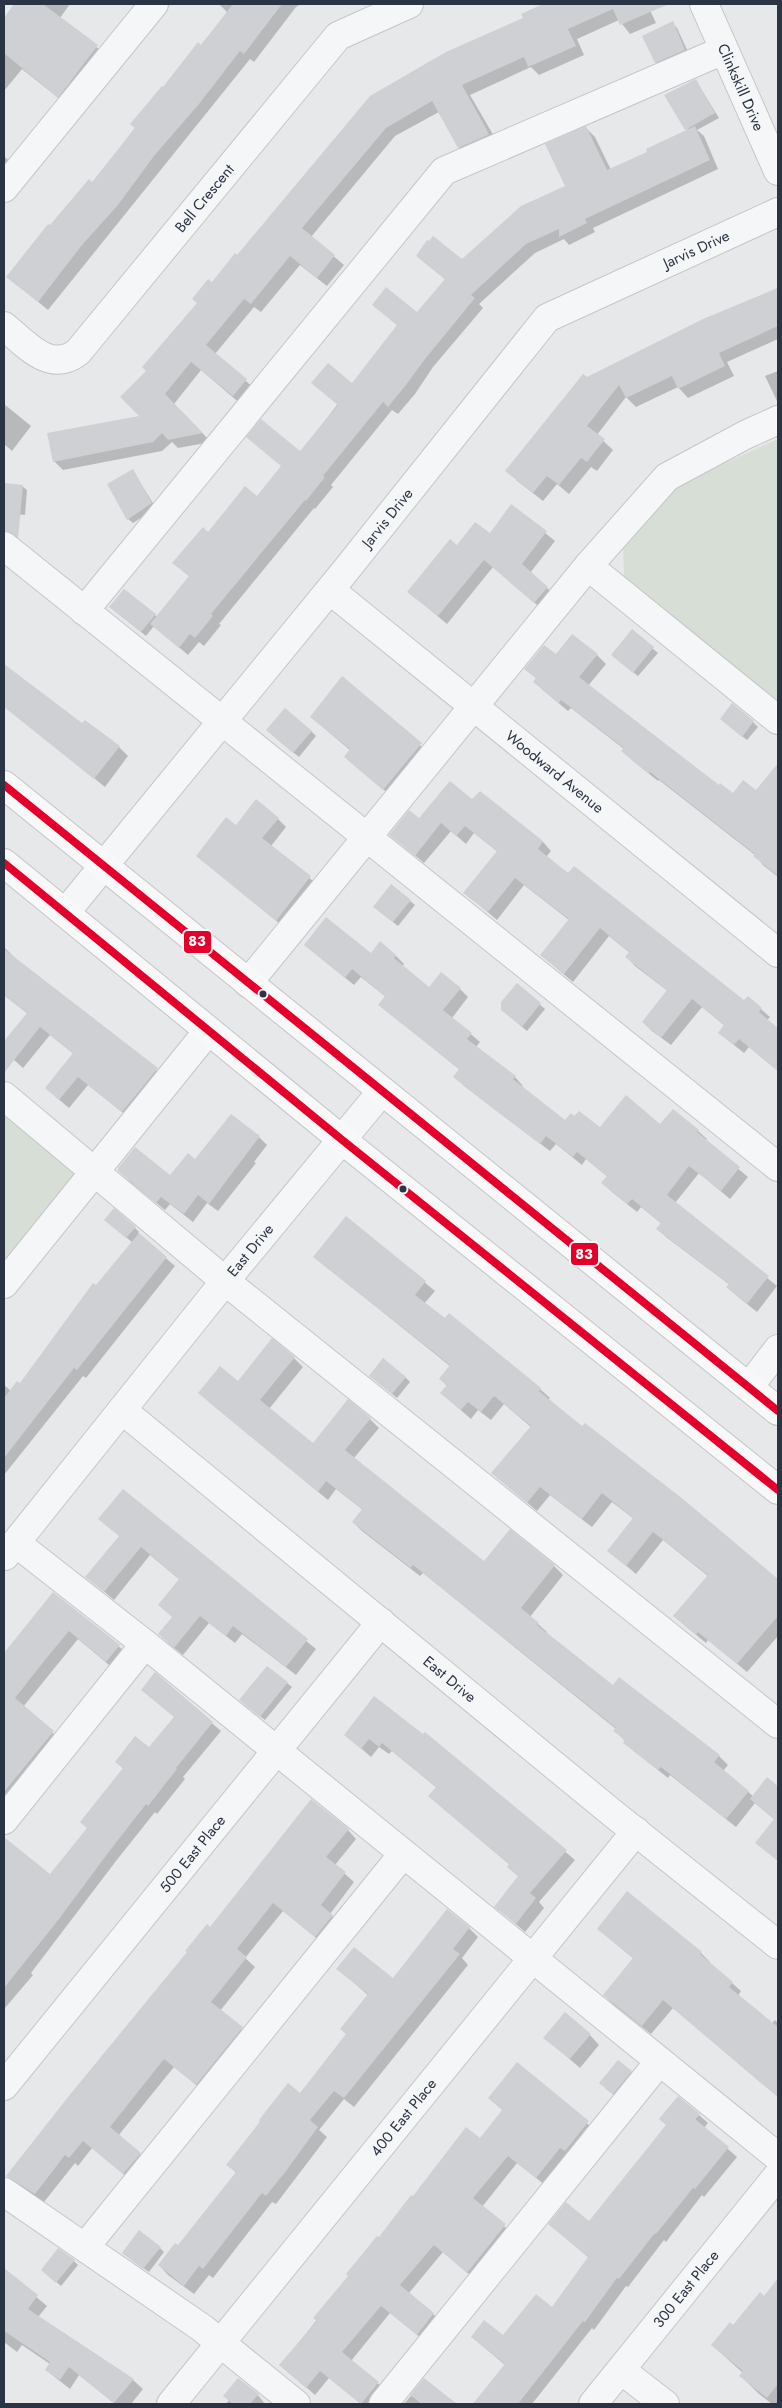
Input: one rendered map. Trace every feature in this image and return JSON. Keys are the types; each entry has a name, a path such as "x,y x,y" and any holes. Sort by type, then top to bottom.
{"main road":[{"path":"4,784 778,1411"},
{"path":"4,863 341,1139 778,1490"}],"street":[{"path":"4,188 154,4"},
{"name":"Bell Crescent","path":"4,326 41,356 54,361 68,360 78,352 338,36 409,4"},
{"name":"Clinkskill Drive","path":"704,4 778,171"},
{"path":"84,611 444,171 724,50"},
{"name":"Jarvis Drive","path":"65,913 330,590 547,318 778,212"},
{"path":"248,983 588,566 667,477 745,435 778,420"},
{"path":"4,546 778,1167"},
{"path":"588,566 778,720"},
{"name":"Woodward Avenue","path":"330,590 778,953"},
{"path":"4,1284 208,1031"},
{"name":"East Drive","path":"10,1550 225,1281 382,1091"},
{"path":"4,1096 225,1281 778,1724"},
{"path":"748,1387 778,1349"},
{"name":"East Drive","path":"122,1410 778,1945"},
{"path":"10,1550 145,1644 778,2157"},
{"name":"500 East Place","path":"4,2086 275,1749 381,1622"},
{"path":"4,1820 145,1644"},
{"name":"400 East Place","path":"171,2404 636,1831"},
{"path":"85,2247 403,1854"},
{"path":"382,2404 659,2062"},
{"name":"300 East Place","path":"594,2404 778,2175"},
{"path":"4,2192 221,2344 296,2404"},
{"path":"621,2370 665,2404"}],"shaded area":[{"path":"778,439 778,703 624,576 623,544 670,488"},
{"path":"4,1107 81,1175 4,1279"}],"building":[{"path":"14,4 43,4 98,45 58,98 4,53 4,18"},
{"path":"233,4 282,4 244,54 240,51 199,104 154,156 118,205 82,245 38,302 6,277 48,224 50,225 89,179 92,182 135,128 130,124 163,87 198,42 201,45"},
{"path":"543,4 669,4 620,25 613,9 568,29 576,46 528,67 524,57 462,85 488,135 458,148 432,101 386,128 302,228 335,255 317,278 290,256 251,304 244,299 206,345 247,379 233,396 191,362 165,394 203,433 168,440 162,433 153,442 53,462 47,433 139,416 120,397 146,371 142,367 197,303 192,299 208,279 212,282 235,253 237,255 370,96 446,52 523,18 521,14"},
{"path":"673,21 685,50 655,63 642,36"},
{"path":"696,79 715,113 685,130 664,95"},
{"path":"586,126 607,170 647,152 646,149 695,126 710,160 585,219 587,223 559,237 559,229 526,244 471,295 475,298 388,407 383,402 323,476 325,477 306,501 211,614 213,616 195,638 190,634 179,648 150,624 189,576 172,563 203,527 208,532 245,486 257,496 281,466 246,437 261,419 300,451 338,405 311,383 328,363 352,383 397,325 372,305 386,287 417,312 445,279 416,256 427,240 429,241 433,236 462,259 521,206 565,186 545,144"},
{"path":"778,288 778,326 719,353 725,366 678,389 672,376 626,398 619,385 587,426 605,439 587,462 581,458 559,485 547,476 533,493 505,471 583,374 587,377 703,319"},
{"path":"133,469 152,503 127,520 107,484"},
{"path":"4,483 23,485 18,538 4,531"},
{"path":"511,504 547,531 522,564 548,587 534,603 484,560 438,616 407,592 450,539 457,545 475,522 490,533"},
{"path":"124,589 156,614 141,632 109,607"},
{"path":"632,629 654,647 633,673 611,655"},
{"path":"572,634 598,654 579,677 719,785 720,783 733,793 743,780 756,790 778,763 778,876 753,856 755,854 621,751 624,748 561,700 559,703 533,682 536,678 524,669 544,645 556,654"},
{"path":"4,664 82,723 85,720 120,746 94,779 4,707"},
{"path":"342,676 422,743 383,790 344,757 350,749 310,717"},
{"path":"732,703 754,721 742,737 720,719"},
{"path":"285,708 312,731 293,753 266,730"},
{"path":"450,781 472,799 480,791 543,841 538,849 568,873 574,866 744,1000 748,996 762,1008 759,1012 778,1028 778,1071 739,1039 734,1045 718,1033 724,1025 692,999 661,1038 642,1022 667,990 625,957 629,952 600,928 564,974 540,955 569,919 515,878 488,912 463,893 497,851 465,826 456,836 441,823 415,856 389,835 409,810 419,818"},
{"path":"256,799 279,818 262,838 311,876 276,921 196,856 226,817 236,825"},
{"path":"391,884 411,900 393,922 373,907"},
{"path":"326,917 371,953 380,941 396,955 394,958 429,987 441,972 461,988 443,1010 472,1033 467,1039 516,1076 513,1079 565,1120 571,1113 574,1116 579,1111 600,1127 626,1095 660,1124 673,1109 699,1130 697,1132 740,1167 721,1191 689,1166 667,1195 769,1276 747,1304 726,1287 729,1284 656,1229 661,1223 632,1199 627,1204 601,1183 607,1176 577,1152 573,1157 546,1136 540,1144 453,1077 459,1069 378,1005 385,996 352,969 345,978 304,945"},
{"path":"4,949 158,1068 122,1112 78,1077 59,1100 45,1088 73,1053 40,1027 4,1073 4,1041 27,1013 4,995"},
{"path":"517,983 541,1003 522,1027 501,1010 501,1002"},
{"path":"231,1114 260,1136 209,1204 198,1195 184,1214 161,1197 156,1203 118,1171 118,1168 135,1147 170,1175 188,1153 195,1159"},
{"path":"114,1208 136,1227 126,1238 104,1220"},
{"path":"346,1216 426,1281 415,1295 445,1318 449,1313 541,1388 539,1391 582,1426 585,1423 683,1499 778,1579 778,1616 737,1664 698,1632 696,1635 673,1616 708,1575 653,1532 626,1566 607,1551 633,1518 602,1493 582,1519 540,1487 527,1503 491,1473 531,1426 494,1396 481,1412 468,1402 461,1410 440,1393 447,1385 439,1379 450,1365 313,1257"},
{"path":"139,1233 167,1257 77,1370 74,1368 4,1458 4,1398 17,1381 20,1383 93,1283 96,1285"},
{"path":"272,1338 295,1357 260,1400 313,1443 348,1399 371,1418 345,1450 484,1561 510,1529 555,1565 521,1608 539,1623 537,1625 613,1685 619,1677 720,1755 714,1762 749,1791 726,1819 661,1767 658,1770 623,1743 625,1740 613,1731 616,1728 413,1565 411,1568 352,1522 362,1509 326,1481 318,1492 198,1393 220,1366 238,1381"},
{"path":"383,1358 406,1377 392,1394 369,1376"},
{"path":"123,1489 308,1639 286,1667 233,1626 226,1636 200,1616 174,1648 158,1634 172,1617 158,1605 179,1579 141,1547 104,1592 85,1577 119,1536 98,1519"},
{"path":"53,1592 120,1645 106,1662 69,1631 15,1698 54,1731 4,1792 4,1653"},
{"path":"267,1666 288,1682 260,1717 239,1700"},
{"path":"155,1672 213,1722 148,1806 146,1804 4,1988 4,1837 50,1874 87,1828 80,1822 123,1768 115,1762 135,1736 149,1747 174,1717 141,1690"},
{"path":"374,1696 423,1734 425,1732 567,1850 530,1893 536,1898 516,1924 494,1907 518,1876 507,1867 509,1864 428,1796 436,1787 382,1743 379,1747 369,1739 361,1749 344,1735"},
{"path":"767,1777 778,1786 778,1861 755,1843 774,1819 750,1799"},
{"path":"311,1799 349,1829 326,1857 346,1872 321,1905 333,1915 315,1937 273,1903 237,1949 247,1957 211,2002 243,2027 196,2085 164,2059 110,2127 141,2153 123,2174 83,2141 69,2158 65,2155 35,2194 6,2176 187,1952 185,1951 207,1924 210,1927"},
{"path":"627,1891 702,1952 700,1954 733,1982 729,1987 778,2027 778,2097 663,2000 642,2026 603,1995 633,1958 597,1929"},
{"path":"447,1909 470,1927 453,1949 460,1954 344,2098 334,2091 310,2120 318,2127 286,2171 266,2196 262,2193 203,2269 199,2266 184,2286 158,2265 175,2243 178,2245 236,2172 226,2165 260,2122 259,2120 288,2083 300,2093 346,2034 340,2029 368,1994 336,1969 354,1947 393,1978"},
{"path":"565,2012 591,2034 570,2059 543,2038"},
{"path":"618,2060 632,2071 613,2094 599,2083"},
{"path":"517,2062 589,2121 565,2151 560,2148 536,2178 508,2156 473,2198 506,2224 467,2273 434,2245 400,2285 434,2313 417,2335 381,2306 342,2352 379,2382 361,2404 320,2371 306,2388 279,2365 317,2321 313,2318 348,2276 346,2274 377,2236 379,2237 411,2195 413,2196 466,2127 480,2138 502,2110 488,2098"},
{"path":"678,2096 700,2114 695,2119 729,2147 695,2189 693,2188 655,2233 619,2279 617,2278 585,2322 583,2321 518,2404 473,2404 505,2364 471,2337 484,2320 503,2335 536,2294 552,2307 588,2257 548,2224 566,2202 589,2221 666,2125 659,2119"},
{"path":"139,2230 161,2247 143,2269 122,2253"},
{"path":"58,2248 75,2260 56,2283 41,2270"},
{"path":"4,2268 38,2295 28,2309 134,2379 114,2403 69,2367 60,2380 45,2370 50,2362 4,2331"},
{"path":"778,2278 778,2384 767,2398 739,2376 743,2371 711,2345 730,2322 733,2325 760,2292 764,2296"},
{"path":"238,2378 259,2394 250,2404 233,2404 223,2396"},
{"path":"424,2378 457,2404 422,2404 410,2395"}],"transit line":[{"name":"83","path":"4,785 778,1411"},
{"name":"83","path":"4,863 341,1139 778,1490"}]}
